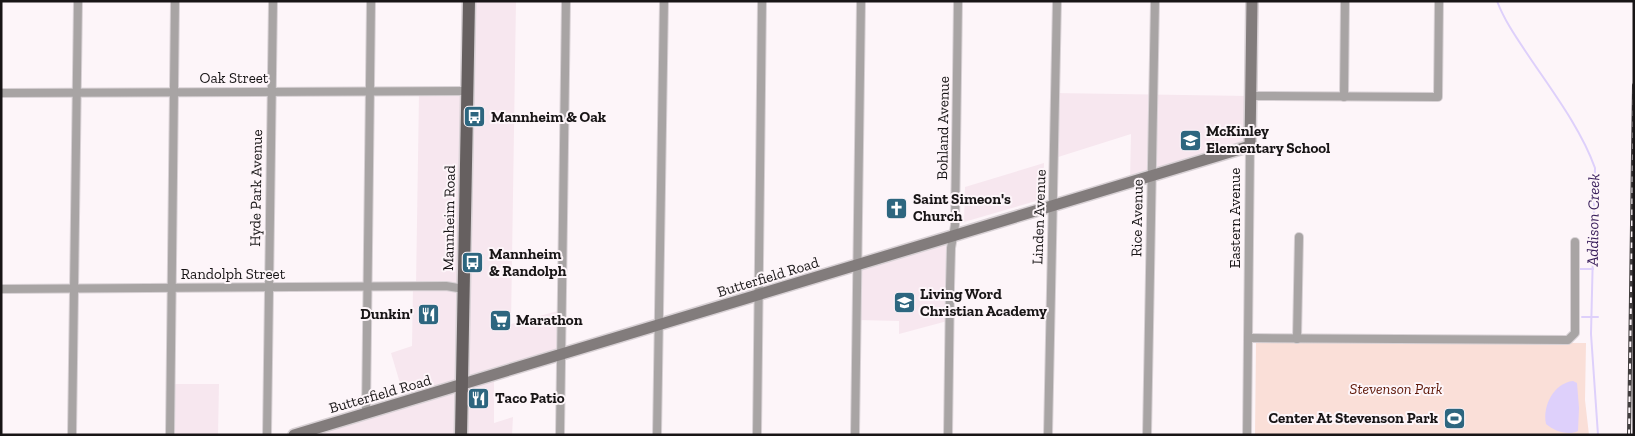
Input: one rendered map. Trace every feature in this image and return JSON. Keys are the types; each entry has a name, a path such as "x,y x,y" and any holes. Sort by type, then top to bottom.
{"main road":[{"name":"Mannheim Road","path":"461,435 469,1"},
{"name":"Eastern Avenue","path":"1250,146 1252,1"},
{"name":"Butterfield Road","path":"294,435 462,386 1250,146"}],"street":[{"path":"72,435 78,1"},
{"path":"170,435 175,1"},
{"name":"Hyde Park Avenue","path":"267,435 273,1"},
{"path":"366,414 371,1"},
{"path":"560,435 566,1"},
{"path":"657,435 664,1"},
{"path":"757,435 762,1"},
{"path":"854,435 861,1"},
{"name":"Bohland Avenue","path":"948,435 950,287 953,236 956,225 958,1"},
{"name":"Linden Avenue","path":"1048,435 1057,1"},
{"name":"Rice Avenue","path":"1147,435 1154,1"},
{"path":"1344,97 1345,1"},
{"path":"1250,96 1438,98 1439,1"},
{"name":"Oak Street","path":"1,93 468,91"},
{"name":"Eastern Avenue","path":"1247,435 1250,146"},
{"path":"1297,339 1298,237"},
{"path":"1249,338 1568,340 1575,333 1575,242"},
{"name":"Randolph Street","path":"1,289 446,286 464,289"}],"shaded area":[{"path":"470,1 516,1 511,324 561,310 561,354 463,384"},
{"path":"419,93 467,94 462,285 416,285"},
{"name":"McKinley Elementary School","path":"1054,93 1249,96 1249,146 1130,182 1131,134 1055,158"},
{"path":"1044,163 1043,199 964,222 965,187"},
{"name":"Living Word Christian Academy","path":"954,238 951,320 899,334 899,321 857,320 857,266"},
{"path":"413,287 462,287 460,384 405,400 391,353 412,346"},
{"path":"494,377 494,423 513,417 512,435 462,435 463,386"},
{"path":"1573,381 1577,383 1578,431 1566,433 1557,431 1546,424 1545,417 1548,403 1560,386"},
{"path":"169,384 219,384 218,435 169,435"},
{"path":"460,387 459,435 301,435"}],"green space":[{"name":"Stevenson Park","path":"1256,342 1586,343 1585,400 1589,435 1255,435"}],"waterway":[{"name":"Addison Creek","path":"1497,1 1512,31 1574,125 1595,168 1591,334 1598,435"},
{"path":"1580,269 1593,269"},
{"name":"Addison Creek","path":"1582,317 1598,317"}],"railway":[{"path":"1629,435 1634,85"}],"place":[{"name":"Mannheim & Oak","path":"475,117"},
{"name":"McKinley Elementary School","path":"1190,140"},
{"name":"Saint Simeon's Church","path":"897,208"},
{"name":"Mannheim & Randolph","path":"473,263"},
{"name":"Living Word Christian Academy","path":"904,303"},
{"name":"Dunkin'","path":"429,314"},
{"name":"Marathon","path":"500,320"},
{"name":"Taco Patio","path":"479,398"},
{"name":"Center At Stevenson Park","path":"1454,418"}]}
